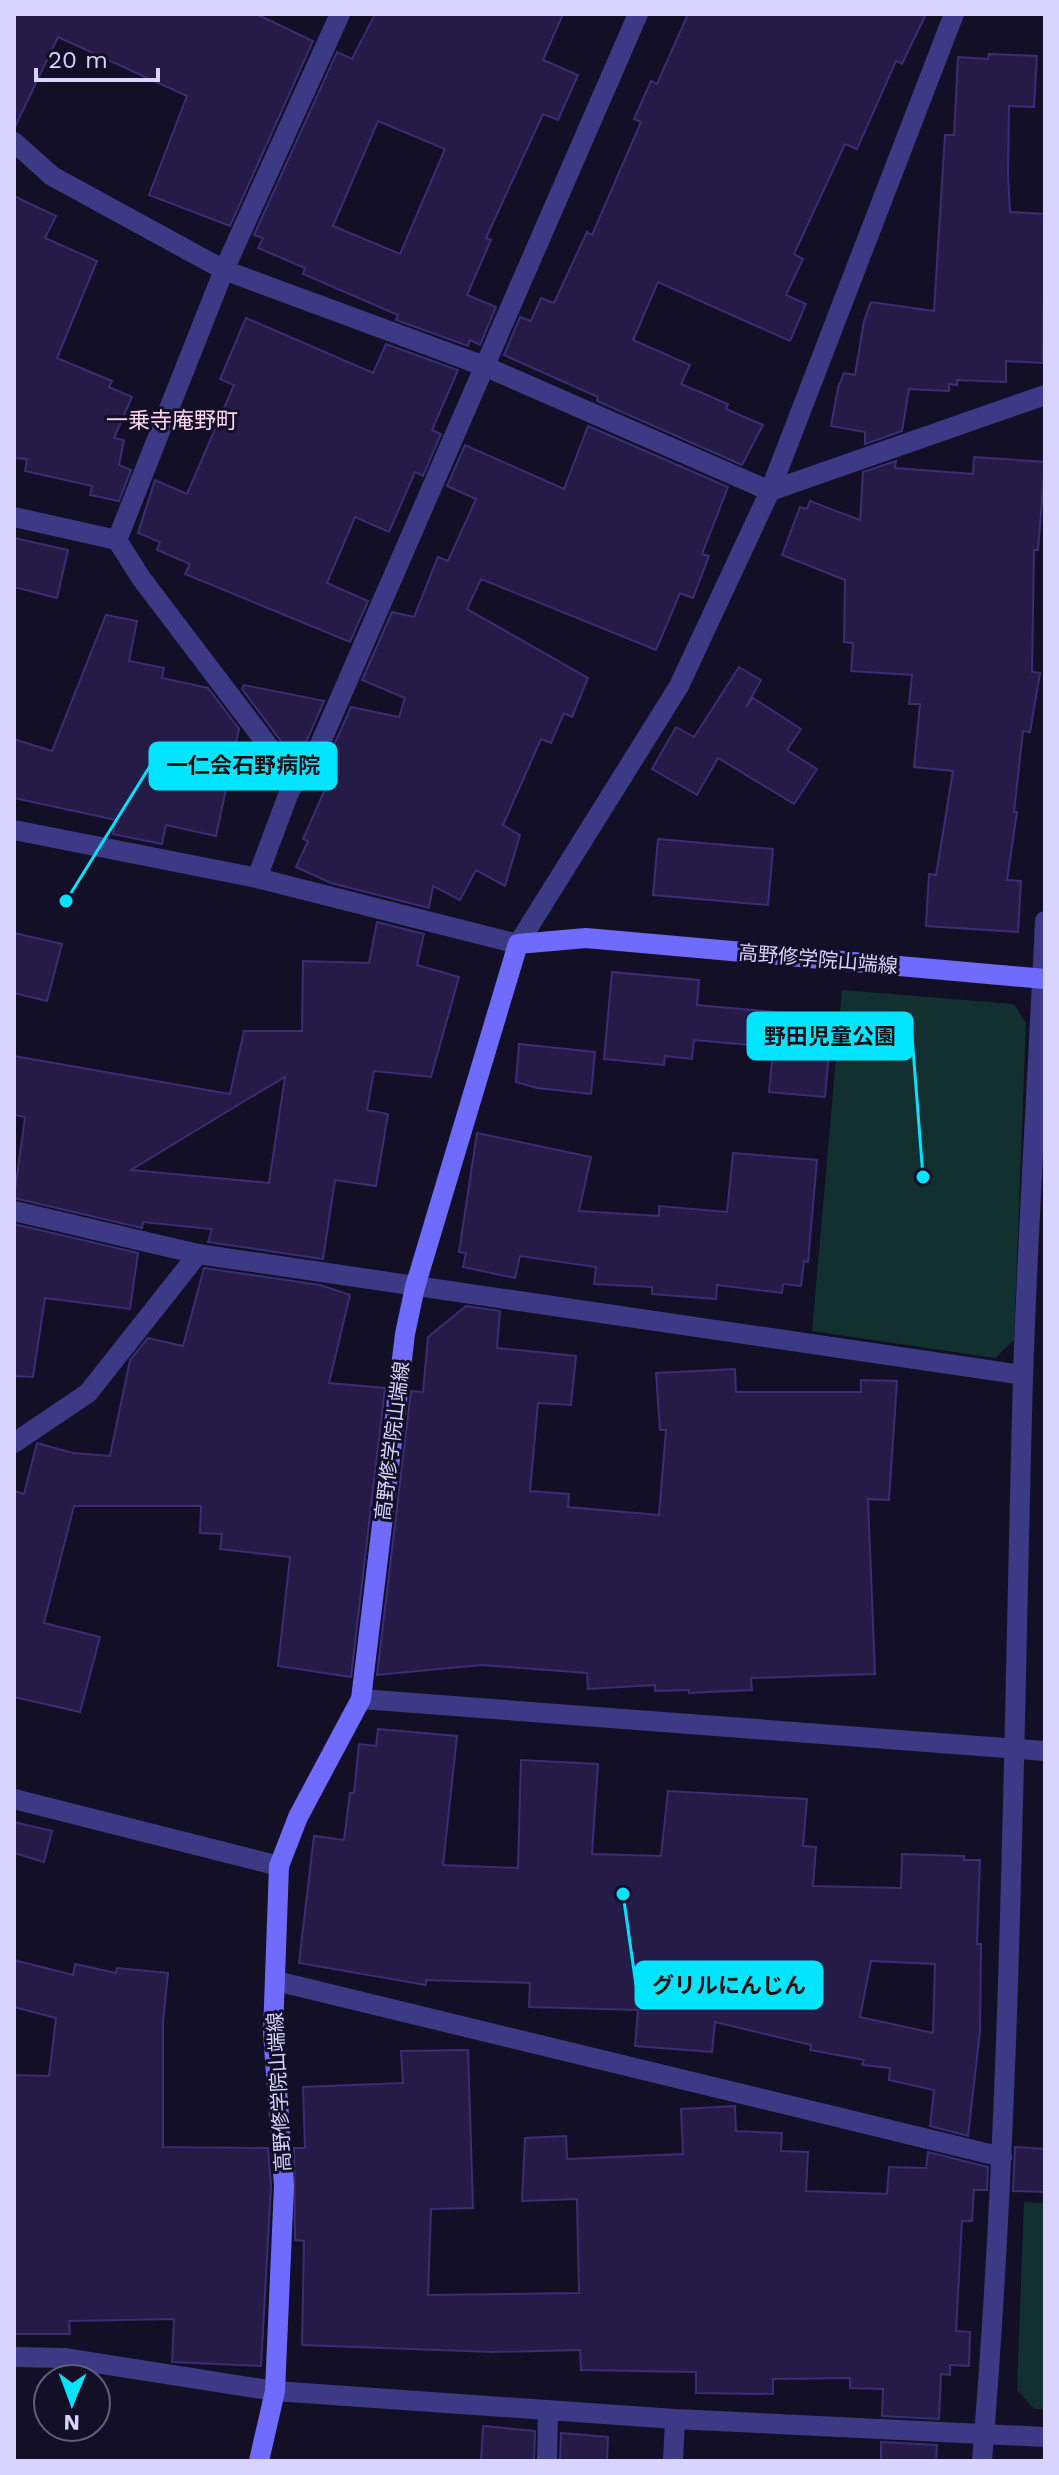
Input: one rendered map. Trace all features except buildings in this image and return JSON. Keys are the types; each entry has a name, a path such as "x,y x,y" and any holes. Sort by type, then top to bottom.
{"main road":[{"name":"高野修学院山端線","path":"259,2461 275,2391 284,2186 273,2032 279,1866 298,1817 361,1699 405,1334 415,1287 518,944 586,938 1044,978"}],"street":[{"path":"117,540 224,270 340,14"},
{"path":"257,878 290,790 314,758 638,14"},
{"path":"14,830 257,878 518,944 679,686 770,491 954,14"},
{"path":"14,142 52,176 224,270 484,366 770,491 1045,395"},
{"path":"14,517 117,540 141,578 279,760 290,790"},
{"path":"982,2461 1002,2157 1017,1749 1023,1375 1045,921"},
{"path":"14,1211 198,1254 1023,1375"},
{"path":"14,1443 88,1393 198,1254"},
{"path":"361,1699 1045,1751"},
{"path":"14,1799 279,1866"},
{"path":"276,1981 1002,2157"},
{"path":"14,2357 64,2358 275,2391 675,2419 1045,2437"},
{"path":"547,2461 548,2410"},
{"path":"673,2461 675,2419"}],"green space":[{"path":"842,990 1014,1004 1026,1023 1014,1340 995,1358 812,1331"},
{"path":"1024,2202 1045,2203 1045,2409 1034,2409 1017,2390"}],"place":[{"name":"一仁会石野病院","path":"66,901"},
{"name":"野田児童公園","path":"923,1177"},
{"name":"グリルにんじん","path":"623,1894"}],"district":[{"name":"一乗寺庵野町","path":"172,420"}]}
